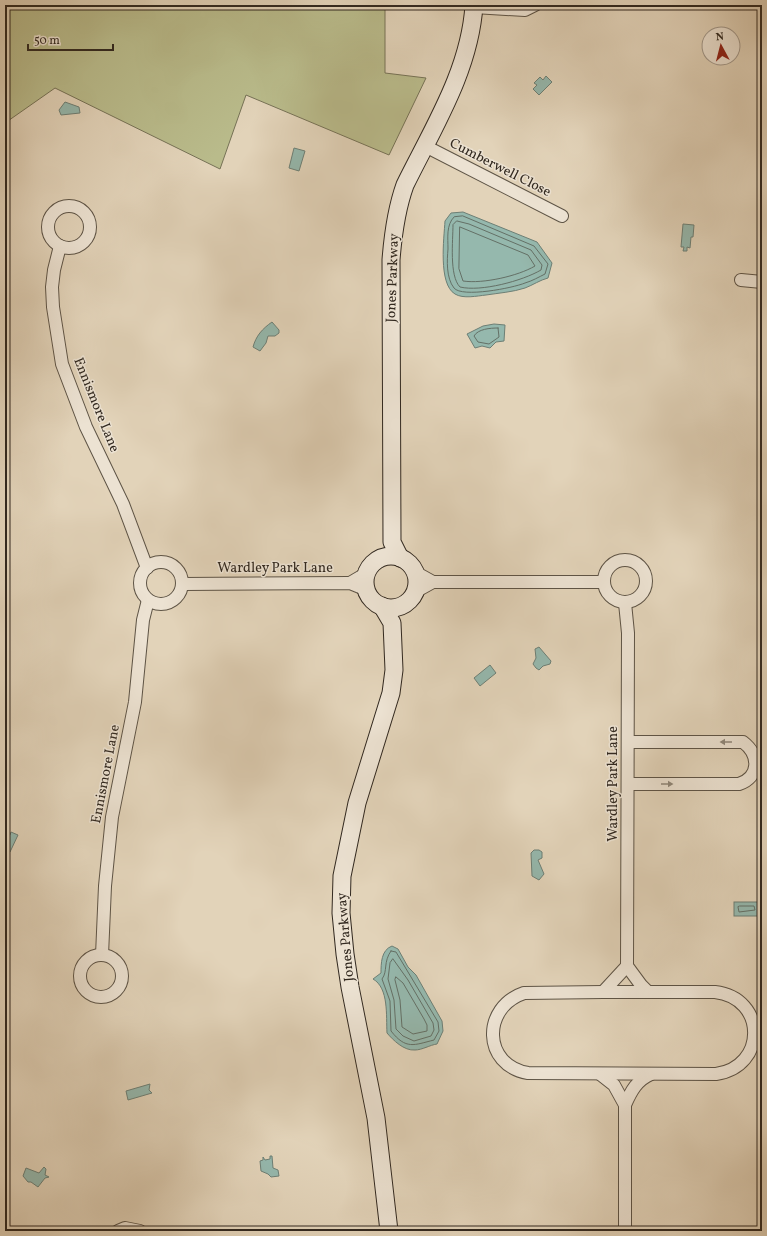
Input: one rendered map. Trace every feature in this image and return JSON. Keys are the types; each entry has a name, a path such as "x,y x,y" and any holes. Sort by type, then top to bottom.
{"street":[{"path":"474,6 525,10 535,5"},
{"name":"Jones Parkway","path":"400,558 392,542 390,260 400,200 405,185 457,79 469,40 474,6"},
{"name":"Cumberwell Close","path":"425,146 562,216"},
{"name":"Ennismore Lane","path":"60,246 54,270 52,287 53,307 62,364 86,427 123,504 147,568"},
{"path":"741,280 762,282"},
{"path":"380,559 389,556 400,558 408,562 415,572 417,584 415,592 410,600 400,606 390,608 382,606 374,602 367,590 367,573 371,566 380,559 392,542"},
{"path":"628,560 641,566 645,572 646,586 639,598 625,603 613,599 608,594 604,582 605,574 615,563 628,560"},
{"path":"156,563 169,564 180,572 183,584 181,592 171,602 157,604 148,600 142,591 140,584 141,577 147,568 156,563"},
{"path":"415,572 433,582 604,582"},
{"path":"350,583 367,573"},
{"path":"415,592 433,582"},
{"name":"Wardley Park Lane","path":"183,584 350,583 367,590"},
{"name":"Ennismore Lane","path":"102,955 105,886 112,818 135,702 143,620 148,600"},
{"name":"Wardley Park Lane","path":"625,603 628,633 627,966"},
{"name":"Jones Parkway","path":"382,606 392,623"},
{"name":"Jones Parkway","path":"389,1231 376,1118 348,974 341,913 342,876 357,803 391,693 394,670 392,623 400,606"},
{"path":"628,742 743,742 750,747 756,761 752,776 747,781 738,784 628,784"},
{"path":"603,992 627,966 640,985 648,992"},
{"path":"648,992 715,992 730,995 741,1000 749,1007 754,1017 758,1032 757,1043 753,1053 747,1062 733,1071 716,1074 538,1074 521,1072 512,1068 502,1059 496,1048 493,1031 495,1018 502,1007 517,996 524,993 648,992"},
{"path":"600,1074 614,1085 625,1105"},
{"path":"624,1231 625,1105 637,1083 651,1074"},
{"path":"118,1231 125,1228 140,1231"}],"green space":[{"path":"5,5 385,5 385,73 426,78 389,155 246,95 220,169 55,88 5,123"}],"water":[{"path":"546,76 552,82 539,95 533,89 537,85 534,83 540,77 543,80"},
{"path":"65,102 79,107 80,113 61,115 59,110"},
{"path":"294,148 305,151 299,171 289,168"},
{"path":"463,212 537,242 552,263 548,278 525,288 511,291 470,297 458,296 455,294 450,289 446,281 444,271 443,249 445,221 451,213"},
{"path":"683,224 694,225 693,237 691,237 690,248 687,247 687,251 683,251 684,247 681,247"},
{"path":"272,322 279,330 279,333 275,336 268,336 266,343 260,351 253,347 260,333"},
{"path":"494,324 505,325 504,341 496,342 490,348 482,346 475,348 467,334 483,326"},
{"path":"539,647 551,661 550,664 543,666 539,670 533,664 536,658 535,649"},
{"path":"490,665 496,673 480,686 474,678"},
{"path":"11,832 18,835 10,852 5,848 5,837 10,835"},
{"path":"534,850 539,850 542,852 542,858 538,860 544,874 539,880 532,876 531,853"},
{"path":"734,902 759,902 759,916 734,916"},
{"path":"392,946 398,949 408,967 416,975 442,1021 443,1031 437,1044 411,1050 399,1044 387,1033 386,1003 382,989 373,979 381,973 384,954 388,948"},
{"path":"150,1084 149,1090 152,1093 128,1100 126,1091"},
{"path":"270,1156 272,1156 273,1168 278,1170 279,1176 271,1177 261,1171 260,1161 263,1160 263,1157 265,1160 270,1159"},
{"path":"44,1167 46,1169 45,1175 49,1177 45,1178 38,1187 31,1182 28,1182 23,1176 26,1168 39,1173"}]}
